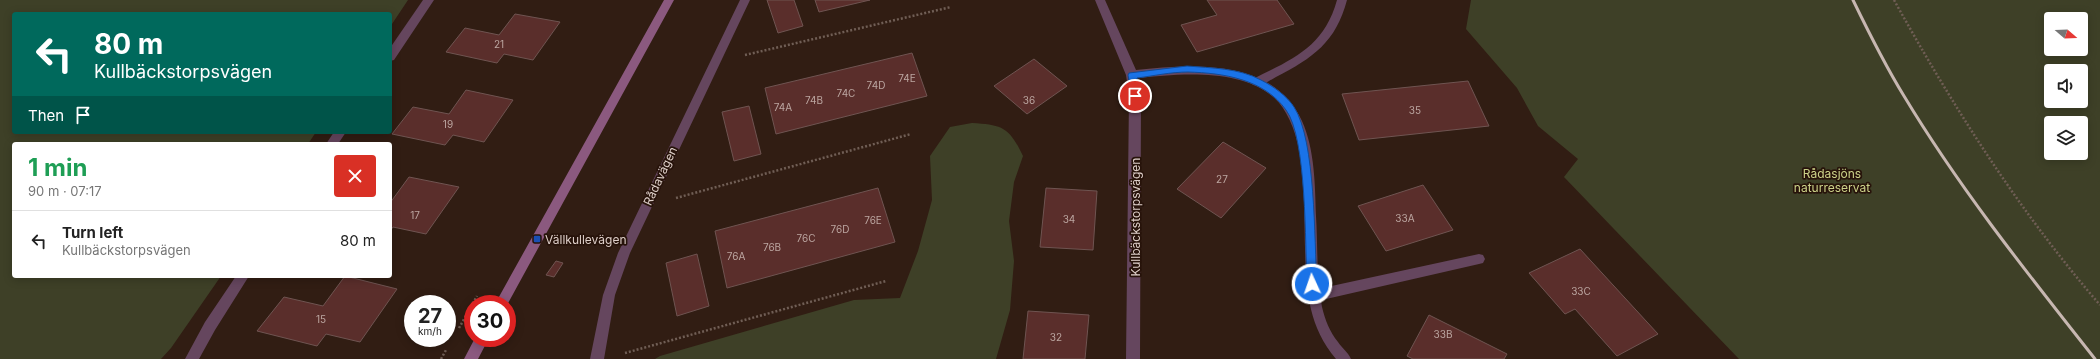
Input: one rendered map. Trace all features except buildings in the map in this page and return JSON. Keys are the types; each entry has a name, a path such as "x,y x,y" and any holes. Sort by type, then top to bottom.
{"street":[{"path":"392,54 429,0"},
{"path":"506,295 669,0"},
{"name":"Rådavägen","path":"597,359 609,295 624,253 745,0"},
{"name":"Kullbäckstorpsvägen","path":"1100,0 1132,75 1136,111 1133,359"},
{"path":"1257,82 1312,51 1330,32 1342,0"},
{"path":"1132,75 1187,69 1227,72 1257,82 1275,93 1290,108 1300,131 1306,170 1313,296 1321,328 1330,344 1344,359"},
{"path":"1313,296 1479,259"},
{"path":"192,359 210,326 242,278"},
{"path":"471,359 477,347"}],"path":[{"path":"1894,0 1935,76 2019,204 2100,305"},
{"path":"737,57 951,7"},
{"path":"671,200 911,134"},
{"path":"623,353 886,281"}],"green space":[{"path":"0,0 408,0 392,24 392,12 12,12 12,134 315,134 309,142 12,142 12,278 220,278 171,348 161,359 0,359"},
{"name":"Rådasjöns naturreservat","path":"1471,0 2100,0 2100,359 1739,359 1564,177 1578,159 1538,126 1517,88 1466,29"},
{"path":"972,123 991,125 1004,129 1009,133 1023,156 1014,182 1009,221 1014,261 1010,310 996,359 655,359 660,356 854,300 900,298 918,251 932,200 930,156 950,127"}],"railway":[{"path":"1853,0 1877,49 1897,84 1948,164 1995,230 2095,359"}],"place":[{"name":"Vällkullevägen","path":"537,239"}],"route":[{"path":"1135,96 1132,75 1187,69 1227,72 1257,82 1275,93 1290,108 1300,131 1306,170 1312,284"}]}
